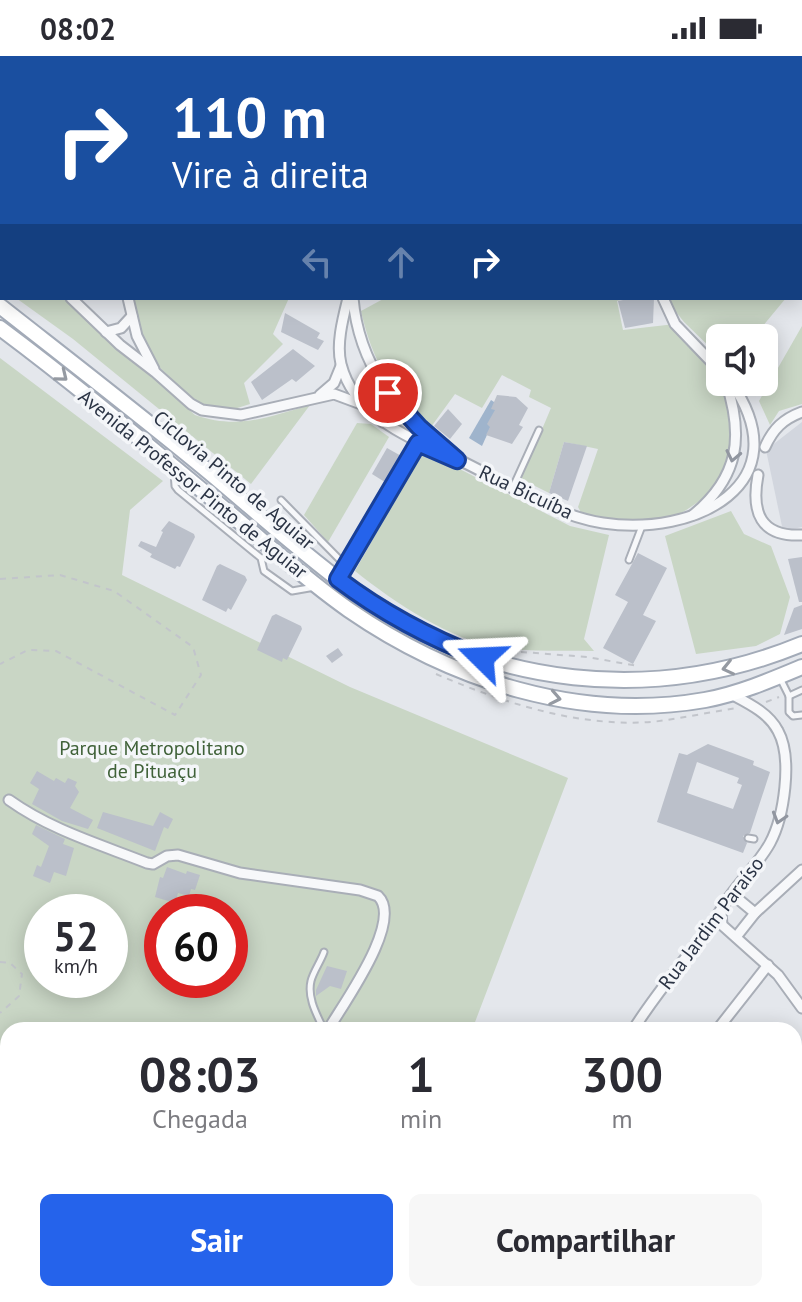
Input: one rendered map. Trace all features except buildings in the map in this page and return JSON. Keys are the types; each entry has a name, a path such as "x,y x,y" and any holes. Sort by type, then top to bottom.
{"main road":[{"name":"Avenida Professor Pinto de Aguiar","path":"0,306 338,579 386,613 451,646 482,658 554,675 619,681 676,678 755,661 802,644"},
{"name":"Avenida Professor Pinto de Aguiar","path":"0,328 318,586 377,628 442,663 537,694 588,704 619,706 678,704 731,694 802,667"}],"street":[{"path":"73,300 191,404 213,413 241,415 334,394 362,404"},
{"path":"128,300 145,354 155,372"},
{"name":"Rua Bicuíba","path":"350,300 360,341 370,366 419,427 457,460"},
{"name":"Rua Bicuíba","path":"350,300 340,350 341,366 362,404 383,422 418,443 585,519 642,526 711,511 737,497 759,471 763,450 760,423 740,396"},
{"path":"664,300 675,324 706,356"},
{"path":"106,332 121,328 132,316"},
{"path":"340,350 348,342 360,341"},
{"path":"320,395 334,383 341,366"},
{"name":"Rua Bicuíba","path":"690,517 723,485 735,450 736,423 731,396"},
{"path":"383,422 395,417 400,406"},
{"path":"763,450 781,423 802,412"},
{"path":"736,423 744,413 755,414"},
{"path":"759,471 755,497 760,518 775,532 802,535"},
{"path":"723,485 727,494 737,497"},
{"name":"Rua Jardim Paraíso","path":"638,1022 771,842 783,805 783,741 774,725 754,707 731,694"},
{"path":"9,800 33,818 56,829 147,863 157,862 171,854 178,855 240,873 360,890 378,896 386,909 384,931 331,1022"},
{"path":"736,937 755,913 802,870"},
{"path":"732,894 755,913"},
{"path":"721,911 722,925 768,965 802,1008"},
{"path":"723,1022 768,965"}],"lane":[{"path":"512,488 539,430"},
{"path":"338,579 418,443"},
{"path":"174,467 178,490 261,558 264,571 292,591 318,586"},
{"path":"281,500 346,565"},
{"path":"629,560 642,526"},
{"path":"779,677 788,694 789,712 793,716 802,715"},
{"path":"788,694 802,690"},
{"path":"322,1022 313,1006 310,990 312,977 324,952"}],"path":[{"path":"0,579 60,575 114,591 193,647 201,675 175,715 56,651 28,650 0,664"},
{"path":"506,651 587,657 645,666"},
{"path":"436,673 508,702 587,720 650,722 754,707 788,694"},
{"path":"0,962 10,963 22,974 19,996 0,1013"}],"shaded area":[{"path":"802,422 802,527 783,531 766,450"}],"green space":[{"path":"19,300 66,300 195,415 239,422 310,405 251,484 73,339"},
{"path":"131,300 288,300 273,334 283,344 244,383 250,404 231,410 199,406 134,342"},
{"path":"381,300 620,300 617,301 623,330 675,324 706,366 706,396 726,396 733,418 734,436 726,469 705,496 653,527 631,528 585,520 578,507 598,449 564,442 549,493 521,479 551,408 529,397 531,390 502,375 482,408 455,394 431,427 394,388 378,361 361,311"},
{"path":"667,300 784,300 765,324 706,324 706,343"},
{"path":"802,326 802,404 779,411 770,425 759,401 762,396 778,396 778,368"},
{"name":"Parque Metropolitano de Pituaçu","path":"0,358 163,481 130,510 122,575 350,687 568,778 475,1022 0,1022"},
{"path":"357,423 371,424 389,437 328,542 304,515"},
{"path":"423,450 570,526 609,535 584,639 594,651 525,650 483,644 443,629 387,595 355,571"},
{"path":"731,511 744,534 771,546 790,597 780,634 756,646 696,654 665,536"}],"water":[{"path":"491,400 500,406 482,446 469,438"}],"route":[{"path":"388,393 419,427 457,460 418,443 338,579 386,613 482,658"}]}
